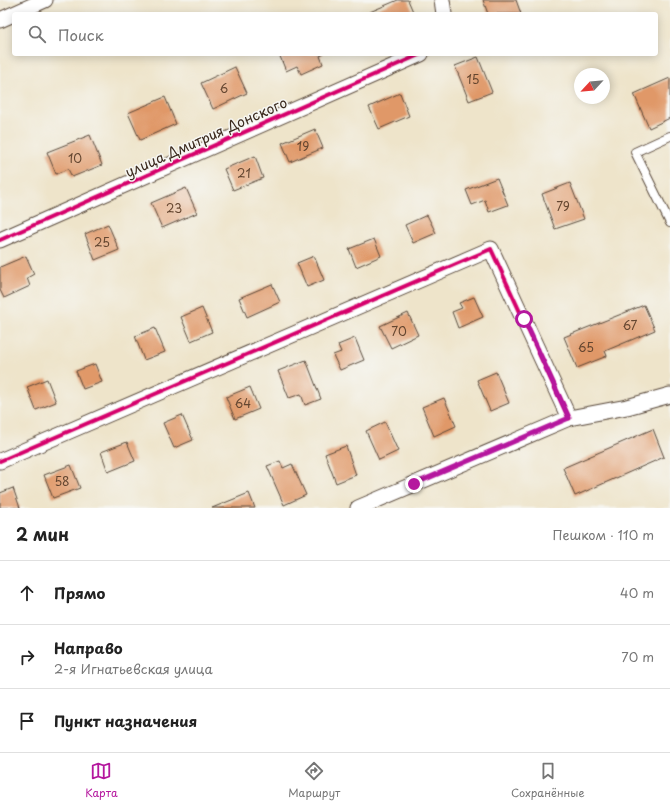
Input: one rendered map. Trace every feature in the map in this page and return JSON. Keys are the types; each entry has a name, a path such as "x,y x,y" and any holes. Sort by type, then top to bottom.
{"street":[{"path":"18,12 45,0"},
{"path":"442,0 444,12"},
{"path":"0,20 12,15"},
{"name":"улица Дмитрия Донского","path":"0,240 416,56"},
{"path":"0,461 492,249 569,418"},
{"path":"358,508 569,418 627,407 670,395"}],"lane":[{"path":"670,136 635,152 670,223"}],"building":[{"path":"398,0 408,0 413,12 370,12"},
{"path":"483,0 516,0 520,12 487,12"},
{"path":"280,56 320,56 323,64 301,74 297,66 286,71"},
{"path":"478,57 492,92 469,101 455,66"},
{"path":"235,67 247,93 213,109 201,83"},
{"path":"670,78 670,118 649,128 634,94"},
{"path":"400,93 409,116 379,129 369,107"},
{"path":"165,97 176,124 140,140 128,113"},
{"path":"315,129 323,148 290,162 282,143"},
{"path":"90,135 102,165 72,177 68,169 56,174 47,152"},
{"path":"255,156 263,178 233,190 224,169"},
{"path":"497,178 508,205 489,212 485,200 472,205 466,190"},
{"path":"570,183 584,219 555,229 542,194"},
{"path":"186,188 197,213 162,228 151,203"},
{"path":"427,215 436,233 413,243 405,225"},
{"path":"108,224 119,250 95,260 85,234"},
{"path":"374,239 381,256 356,267 349,249"},
{"path":"26,256 34,274 27,278 30,286 4,298 0,290 0,267"},
{"path":"314,256 324,280 307,287 297,263"},
{"path":"272,284 280,302 247,317 239,298"},
{"path":"474,297 483,317 458,328 452,312 462,308 459,303"},
{"path":"644,305 655,330 605,351 607,356 577,368 564,337"},
{"path":"202,308 212,332 191,341 181,317"},
{"path":"408,313 418,335 391,348 380,326"},
{"path":"155,328 165,352 144,360 135,336"},
{"path":"355,338 364,360 340,370 333,355 341,352 338,345"},
{"path":"306,360 321,399 305,405 301,394 289,398 278,371"},
{"path":"95,364 102,382 83,389 76,371"},
{"path":"496,372 509,403 490,411 477,380"},
{"path":"47,379 56,402 36,410 27,387"},
{"path":"250,387 259,409 235,419 226,397"},
{"path":"444,398 456,426 434,436 422,407"},
{"path":"182,415 193,440 174,448 163,423"},
{"path":"385,422 398,451 379,460 366,431"},
{"path":"653,429 664,457 575,496 563,468"},
{"path":"127,442 135,461 108,472 101,452"},
{"path":"346,446 356,475 336,483 325,454"},
{"path":"280,461 283,468 292,464 306,495 284,505 267,466"},
{"path":"71,465 80,488 53,498 44,475"},
{"path":"13,488 20,508 0,508 0,493"},
{"path":"249,493 255,508 212,508"}],"cycle path":[{"path":"0,240 416,56"},
{"path":"0,461 491,249 569,418"}],"route":[{"path":"414,484 569,418 524,319"}]}
